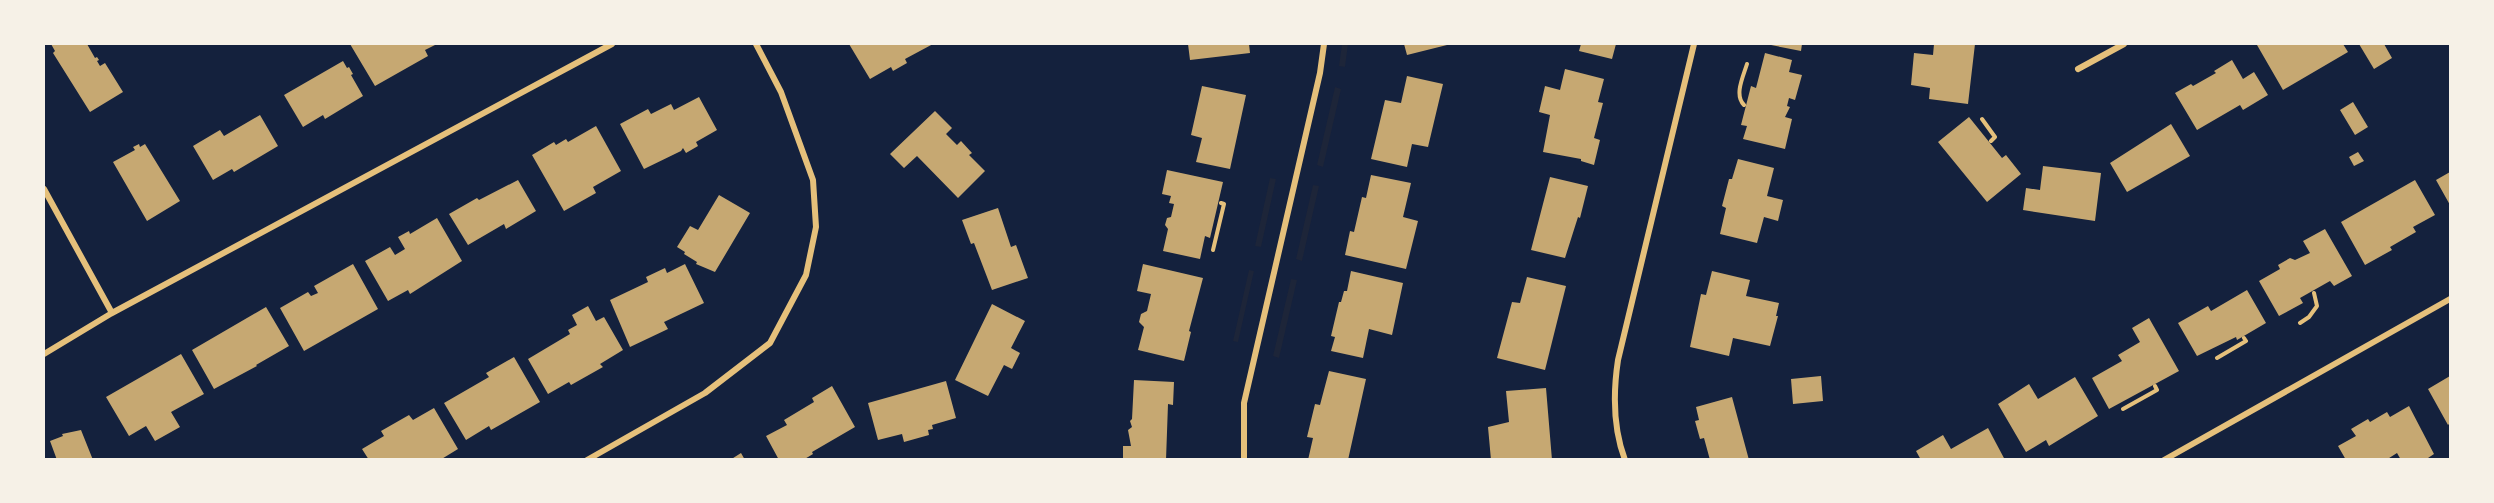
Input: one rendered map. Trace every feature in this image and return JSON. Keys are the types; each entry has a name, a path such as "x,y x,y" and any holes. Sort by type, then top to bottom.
{"street":[{"path":"44,354 112,313 612,44"},
{"path":"587,459 705,393 770,343 806,275 816,227 813,180 781,92 756,44"},
{"path":"1244,459 1244,403 1320,73 1324,44"},
{"path":"1625,459 1619,441 1614,383 1694,44"},
{"path":"2079,69 2124,44"},
{"path":"44,189 112,313"},
{"path":"2164,459 2451,299"}],"path":[{"path":"1744,105 1739,92 1747,64"},
{"path":"1982,119 1995,137 1991,141"},
{"path":"1213,250 1224,204 1221,203"},
{"path":"2300,323 2309,317 2318,306 2314,293"},
{"path":"2217,358 2246,341 2244,338"},
{"path":"2123,410 2157,390 2155,387"}],"shaded area":[{"path":"1342,44 1348,44 1345,67 1339,66"},
{"path":"1335,87 1341,89 1323,167 1317,165"},
{"path":"1270,178 1276,179 1261,247 1255,246"},
{"path":"1313,185 1319,186 1302,261 1296,259"},
{"path":"1249,270 1254,271 1238,342 1233,341"},
{"path":"1291,279 1297,280 1279,358 1273,356"}],"building":[{"path":"51,44 87,44 95,58 99,60 97,61 100,66 105,63 123,92 90,112 53,53 55,51"},
{"path":"350,44 437,44 425,50 428,56 375,86"},
{"path":"849,44 933,44 905,59 907,63 893,71 891,67 870,79"},
{"path":"1188,44 1249,44 1250,53 1190,60"},
{"path":"1404,44 1451,44 1407,55"},
{"path":"1581,44 1616,44 1612,59 1579,51"},
{"path":"1766,44 1802,44 1801,51"},
{"path":"1934,44 1975,44 1968,104 1929,99 1930,88 1911,85 1914,53 1933,55"},
{"path":"2343,44 2348,52 2283,90 2257,45"},
{"path":"2359,44 2384,44 2392,58 2374,69"},
{"path":"1765,53 1792,60 1789,72 1802,75 1795,100 1789,98 1787,106 1790,107 1785,117 1792,119 1785,149 1743,139 1747,126 1741,125 1751,86 1756,88"},
{"path":"2232,60 2243,79 2254,72 2268,95 2243,110 2240,105 2197,130 2175,93 2216,73 2214,71"},
{"path":"343,61 353,74 351,75 363,96 325,119 323,115 303,127 284,95"},
{"path":"1565,69 1604,79 1598,102 1603,103 1594,138 1600,140 1594,165 1581,161 1581,159 1543,152 1550,115 1539,112 1545,86 1560,90"},
{"path":"1407,76 1443,84 1428,147 1412,144 1407,167 1371,159 1385,100 1401,103"},
{"path":"1202,86 1246,95 1230,169 1196,162 1202,138 1191,135"},
{"path":"699,97 717,130 696,142 698,146 686,153 683,148 644,169 620,124 648,109 651,114 671,104 674,110"},
{"path":"2353,102 2368,127 2355,135 2340,110"},
{"path":"935,111 952,128 946,134 957,145 961,141 972,153 969,155 985,171 958,198 917,156 904,168 890,154"},
{"path":"260,115 278,146 234,172 232,169 213,180 193,146 220,130 224,136"},
{"path":"1969,117 2002,158 2006,155 2021,174 1987,202 1938,142"},
{"path":"2171,124 2190,156 2127,192 2110,163"},
{"path":"596,126 621,171 593,187 596,193 564,211 532,155 554,142 556,145 566,139 568,142"},
{"path":"139,144 140,147 145,144 180,201 147,221 113,162 135,150 133,147"},
{"path":"2358,152 2364,161 2354,166 2349,157"},
{"path":"1738,159 1774,168 1767,196 1783,200 1778,221 1764,217 1757,243 1720,234 1726,208 1722,206 1729,179 1732,179"},
{"path":"2043,166 2101,173 2095,221 2023,210 2026,188 2040,190"},
{"path":"1167,170 1223,182 1210,238 1205,236 1200,259 1163,251 1168,229 1165,225 1167,218 1171,217 1174,204 1169,203 1171,196 1162,194"},
{"path":"2450,172 2450,205 2436,180"},
{"path":"1371,175 1411,183 1403,217 1418,221 1406,269 1345,255 1350,231 1354,232 1362,197 1366,198"},
{"path":"1550,177 1588,186 1580,218 1578,217 1565,258 1531,250"},
{"path":"518,180 536,211 506,229 504,224 468,245 449,214 477,198 479,200"},
{"path":"2415,180 2435,215 2413,227 2416,232 2390,247 2392,250 2365,265 2341,222"},
{"path":"719,195 750,213 715,272 696,264 697,262 677,247 690,226 698,230"},
{"path":"998,208 1011,247 1016,245 1028,278 992,290 974,243 971,244 962,220"},
{"path":"437,218 462,261 410,294 408,290 388,301 365,261 390,247 395,255 405,249 398,237 409,231 410,234"},
{"path":"2325,229 2352,276 2334,286 2330,281 2300,298 2303,303 2279,316 2259,281 2280,269 2278,265 2290,258 2295,260 2310,253 2303,241"},
{"path":"353,264 378,309 304,351 280,308 308,292 311,296 318,293 314,286"},
{"path":"685,264 704,303 664,322 668,329 630,347 610,300 648,282 646,277 665,268 667,273"},
{"path":"1143,264 1203,278 1189,331 1191,332 1184,361 1138,350 1144,327 1139,322 1141,314 1147,311 1151,294 1137,291"},
{"path":"1351,271 1403,283 1392,335 1369,329 1363,358 1331,351 1335,337 1331,336 1339,302 1341,302 1344,291 1347,291"},
{"path":"1712,271 1750,280 1746,296 1779,303 1770,346 1733,338 1729,356 1690,347 1701,294 1706,295"},
{"path":"1527,277 1566,286 1545,370 1497,358 1512,302 1520,303"},
{"path":"2247,290 2266,323 2237,340 2236,337 2197,356 2178,323 2208,306 2211,311"},
{"path":"992,304 1025,321 1011,348 1020,353 1012,369 1004,365 988,396 955,380"},
{"path":"588,306 596,321 604,317 623,350 600,364 603,367 571,385 569,382 548,394 528,359 570,334 568,330 577,325 572,315"},
{"path":"266,307 289,346 214,389 192,350"},
{"path":"2149,318 2179,371 2109,409 2092,378 2122,361 2118,355 2140,342 2132,328"},
{"path":"181,354 204,394 171,412 180,427 155,441 146,426 129,436 106,397"},
{"path":"514,357 540,402 491,430 489,426 466,440 444,403 489,377 486,373"},
{"path":"1329,371 1366,379 1348,460 1308,460 1313,438 1307,437 1315,404 1320,405"},
{"path":"1821,376 1823,401 1793,404 1791,379"},
{"path":"2450,376 2450,423 2448,425 2428,389"},
{"path":"2075,377 2098,416 2049,446 2046,440 2026,452 1998,404 2029,384 2038,399"},
{"path":"1134,380 1174,382 1173,405 1168,404 1166,460 1123,460 1123,446 1131,446 1128,430 1132,427 1130,421"},
{"path":"946,381 956,418 932,425 933,429 928,430 929,435 904,442 902,434 878,440 868,403"},
{"path":"832,386 855,427 812,452 813,454 803,460 779,460 766,436 787,425 784,420 814,402 812,398"},
{"path":"1546,388 1552,460 1491,460 1488,427 1509,422 1506,391"},
{"path":"1732,397 1749,460 1710,460 1704,438 1700,439 1695,421 1699,420 1696,407"},
{"path":"2409,406 2434,454 2425,460 2401,460 2397,453 2386,460 2346,460 2338,446 2356,436 2351,429 2387,412 2390,417"},
{"path":"434,408 458,449 440,460 369,460 362,449 384,436 381,431 409,415 413,420"},
{"path":"1988,428 2005,460 1921,460 1916,451 1943,435 1951,449"},
{"path":"81,430 93,460 57,460 50,441 63,436 62,434"},
{"path":"741,453 745,460 730,460"}]}
